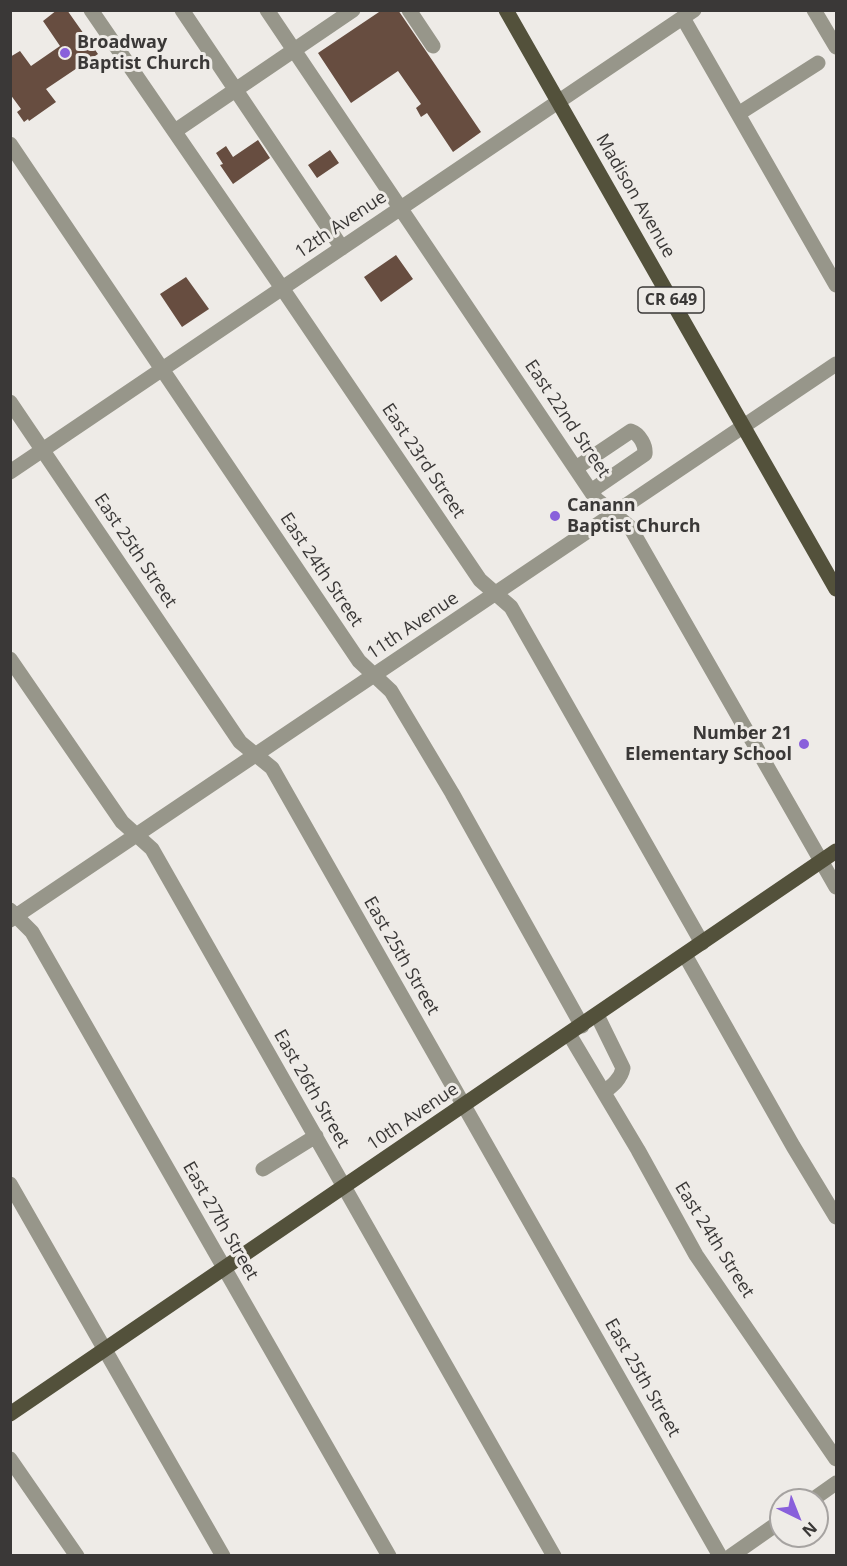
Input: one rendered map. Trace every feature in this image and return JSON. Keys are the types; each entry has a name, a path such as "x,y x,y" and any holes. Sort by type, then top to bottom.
{"main road":[{"name":"Madison Avenue","path":"506,10 837,589"},
{"name":"10th Avenue","path":"10,1414 837,851"}],"street":[{"name":"East 23rd Street","path":"91,10 480,580 512,607 702,943"},
{"path":"182,10 342,248"},
{"name":"East 22nd Street","path":"267,10 596,499 630,527 837,887"},
{"path":"175,131 353,10"},
{"path":"409,10 433,46"},
{"path":"814,10 837,47"},
{"path":"688,14 738,114 837,285"},
{"name":"12th Avenue","path":"10,472 688,14"},
{"path":"738,114 818,63"},
{"name":"East 24th Street","path":"10,144 359,661 391,691 452,794 575,1030 604,1092 696,1255 837,1459"},
{"name":"11th Avenue","path":"12,915 137,835 837,364"},
{"name":"East 25th Street","path":"10,402 240,742 272,768 720,1556"},
{"path":"576,468 631,432 639,435 646,451 645,454 591,491"},
{"name":"East 26th Street","path":"10,659 122,822 152,849 555,1556"},
{"name":"East 27th Street","path":"12,915 32,932 389,1556"},
{"path":"685,955 793,1146 837,1217"},
{"path":"597,1015 623,1068 615,1084 604,1092"},
{"path":"263,1169 316,1136"},
{"path":"10,1184 223,1556"},
{"path":"10,1459 77,1556"},
{"path":"731,1556 769,1529"}],"building":[{"path":"57,10 67,10 98,54 46,89 56,102 29,121 28,119 24,122 17,112 21,109 10,94 10,57 20,51 31,66 60,46 43,21"},
{"path":"382,10 398,10 481,132 453,152 427,113 421,117 416,108 421,104 398,71 351,103 318,53"},
{"path":"258,140 270,158 233,184 220,165 223,164 216,153 226,146 233,157"},
{"path":"330,150 339,163 317,178 308,165"},
{"path":"396,255 413,279 381,302 364,277"},
{"path":"186,277 209,309 182,327 160,294"}],"place":[{"name":"Broadway Baptist Church","path":"65,53"},
{"name":"Canann Baptist Church","path":"555,516"},
{"name":"Number 21 Elementary School","path":"804,744"}]}
